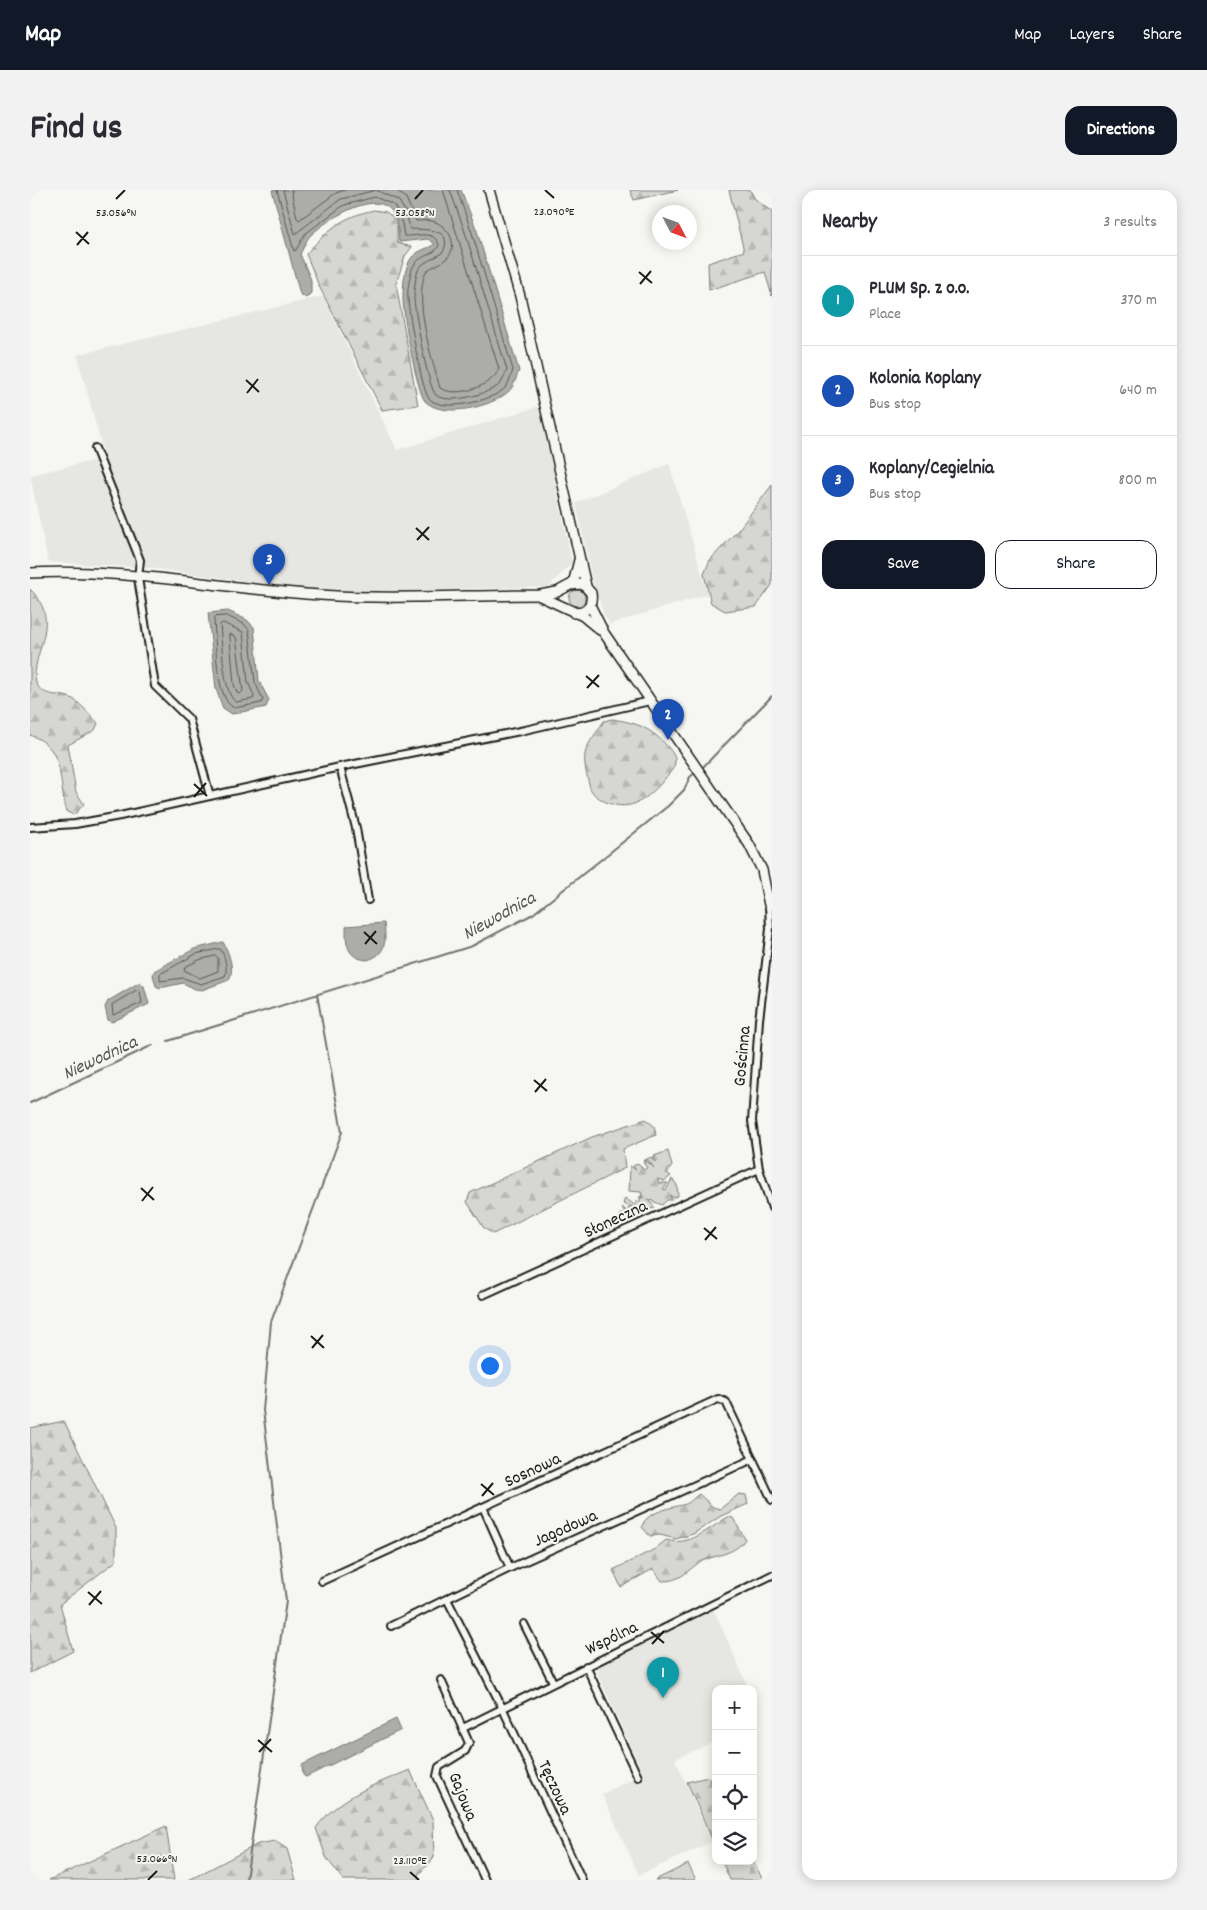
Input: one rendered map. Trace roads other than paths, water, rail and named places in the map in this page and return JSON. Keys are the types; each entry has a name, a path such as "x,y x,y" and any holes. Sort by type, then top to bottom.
{"street":[{"path":"489,190 520,296 586,586 591,593 590,605 604,633 756,858 762,870 771,905"},
{"path":"95,448 140,560 138,578 155,686 190,719 210,796"},
{"path":"564,606 562,594 569,586 580,555"},
{"path":"30,573 74,572 320,596 434,597 540,595 569,586 586,586"},
{"path":"540,595 589,620 604,633"},
{"path":"574,613 580,613 590,605"},
{"path":"30,827 76,824 340,767 525,730 650,701"},
{"path":"340,767 356,828 368,900"},
{"name":"Gościnna","path":"771,905 753,1097 754,1144 759,1169 772,1208"},
{"name":"Słoneczna","path":"483,1296 759,1169"},
{"name":"Sosnowa","path":"322,1581 718,1399 726,1402 753,1459"},
{"path":"753,1459 772,1500"},
{"name":"Jagodowa","path":"391,1626 510,1568 753,1459"},
{"path":"484,1507 510,1568"},
{"name":"Wspólna","path":"463,1728 552,1682 772,1575"},
{"name":"Tęczowa","path":"447,1600 502,1707 582,1880"},
{"path":"524,1624 552,1682"},
{"path":"586,1666 638,1777"},
{"name":"Gajowa","path":"441,1680 468,1739 467,1748 439,1767 437,1776 485,1880"}],"water":[{"path":"272,190 461,190 477,231 519,371 511,389 492,402 467,409 443,409 425,401 418,383 411,351 403,305 403,288 409,261 417,253 435,244 428,239 399,242 395,216 390,209 382,204 372,203 348,210 325,224 309,237 300,254 311,280 311,293 306,298 300,294"},
{"path":"228,611 247,620 254,627 259,681 269,700 266,707 232,714 223,708 216,689 208,613"},
{"path":"384,923 385,941 382,951 374,958 367,960 360,959 351,953 347,944 346,926"},
{"path":"223,942 231,966 229,980 202,990 183,983 160,988 156,986 153,975 154,971 194,949"},
{"path":"140,982 144,986 149,1004 112,1022 108,1020 105,1007 108,1001"},
{"path":"396,1719 401,1730 306,1777 303,1775 302,1765"}],"waterway":[{"name":"Niewodnica","path":"702,768 772,696"},
{"name":"Niewodnica","path":"168,1041 472,946 533,914 668,806 684,790 690,777 696,772"},
{"path":"246,1880 286,1601 263,1410 271,1322 342,1132 317,994"},
{"name":"Niewodnica","path":"30,1103 153,1045"}],"place":[{"name":"Koplany/Cegielnia","path":"269,585"},
{"name":"Kolonia Koplany","path":"668,740"},
{"name":"PLUM Sp. z o.o.","path":"663,1698"}]}
